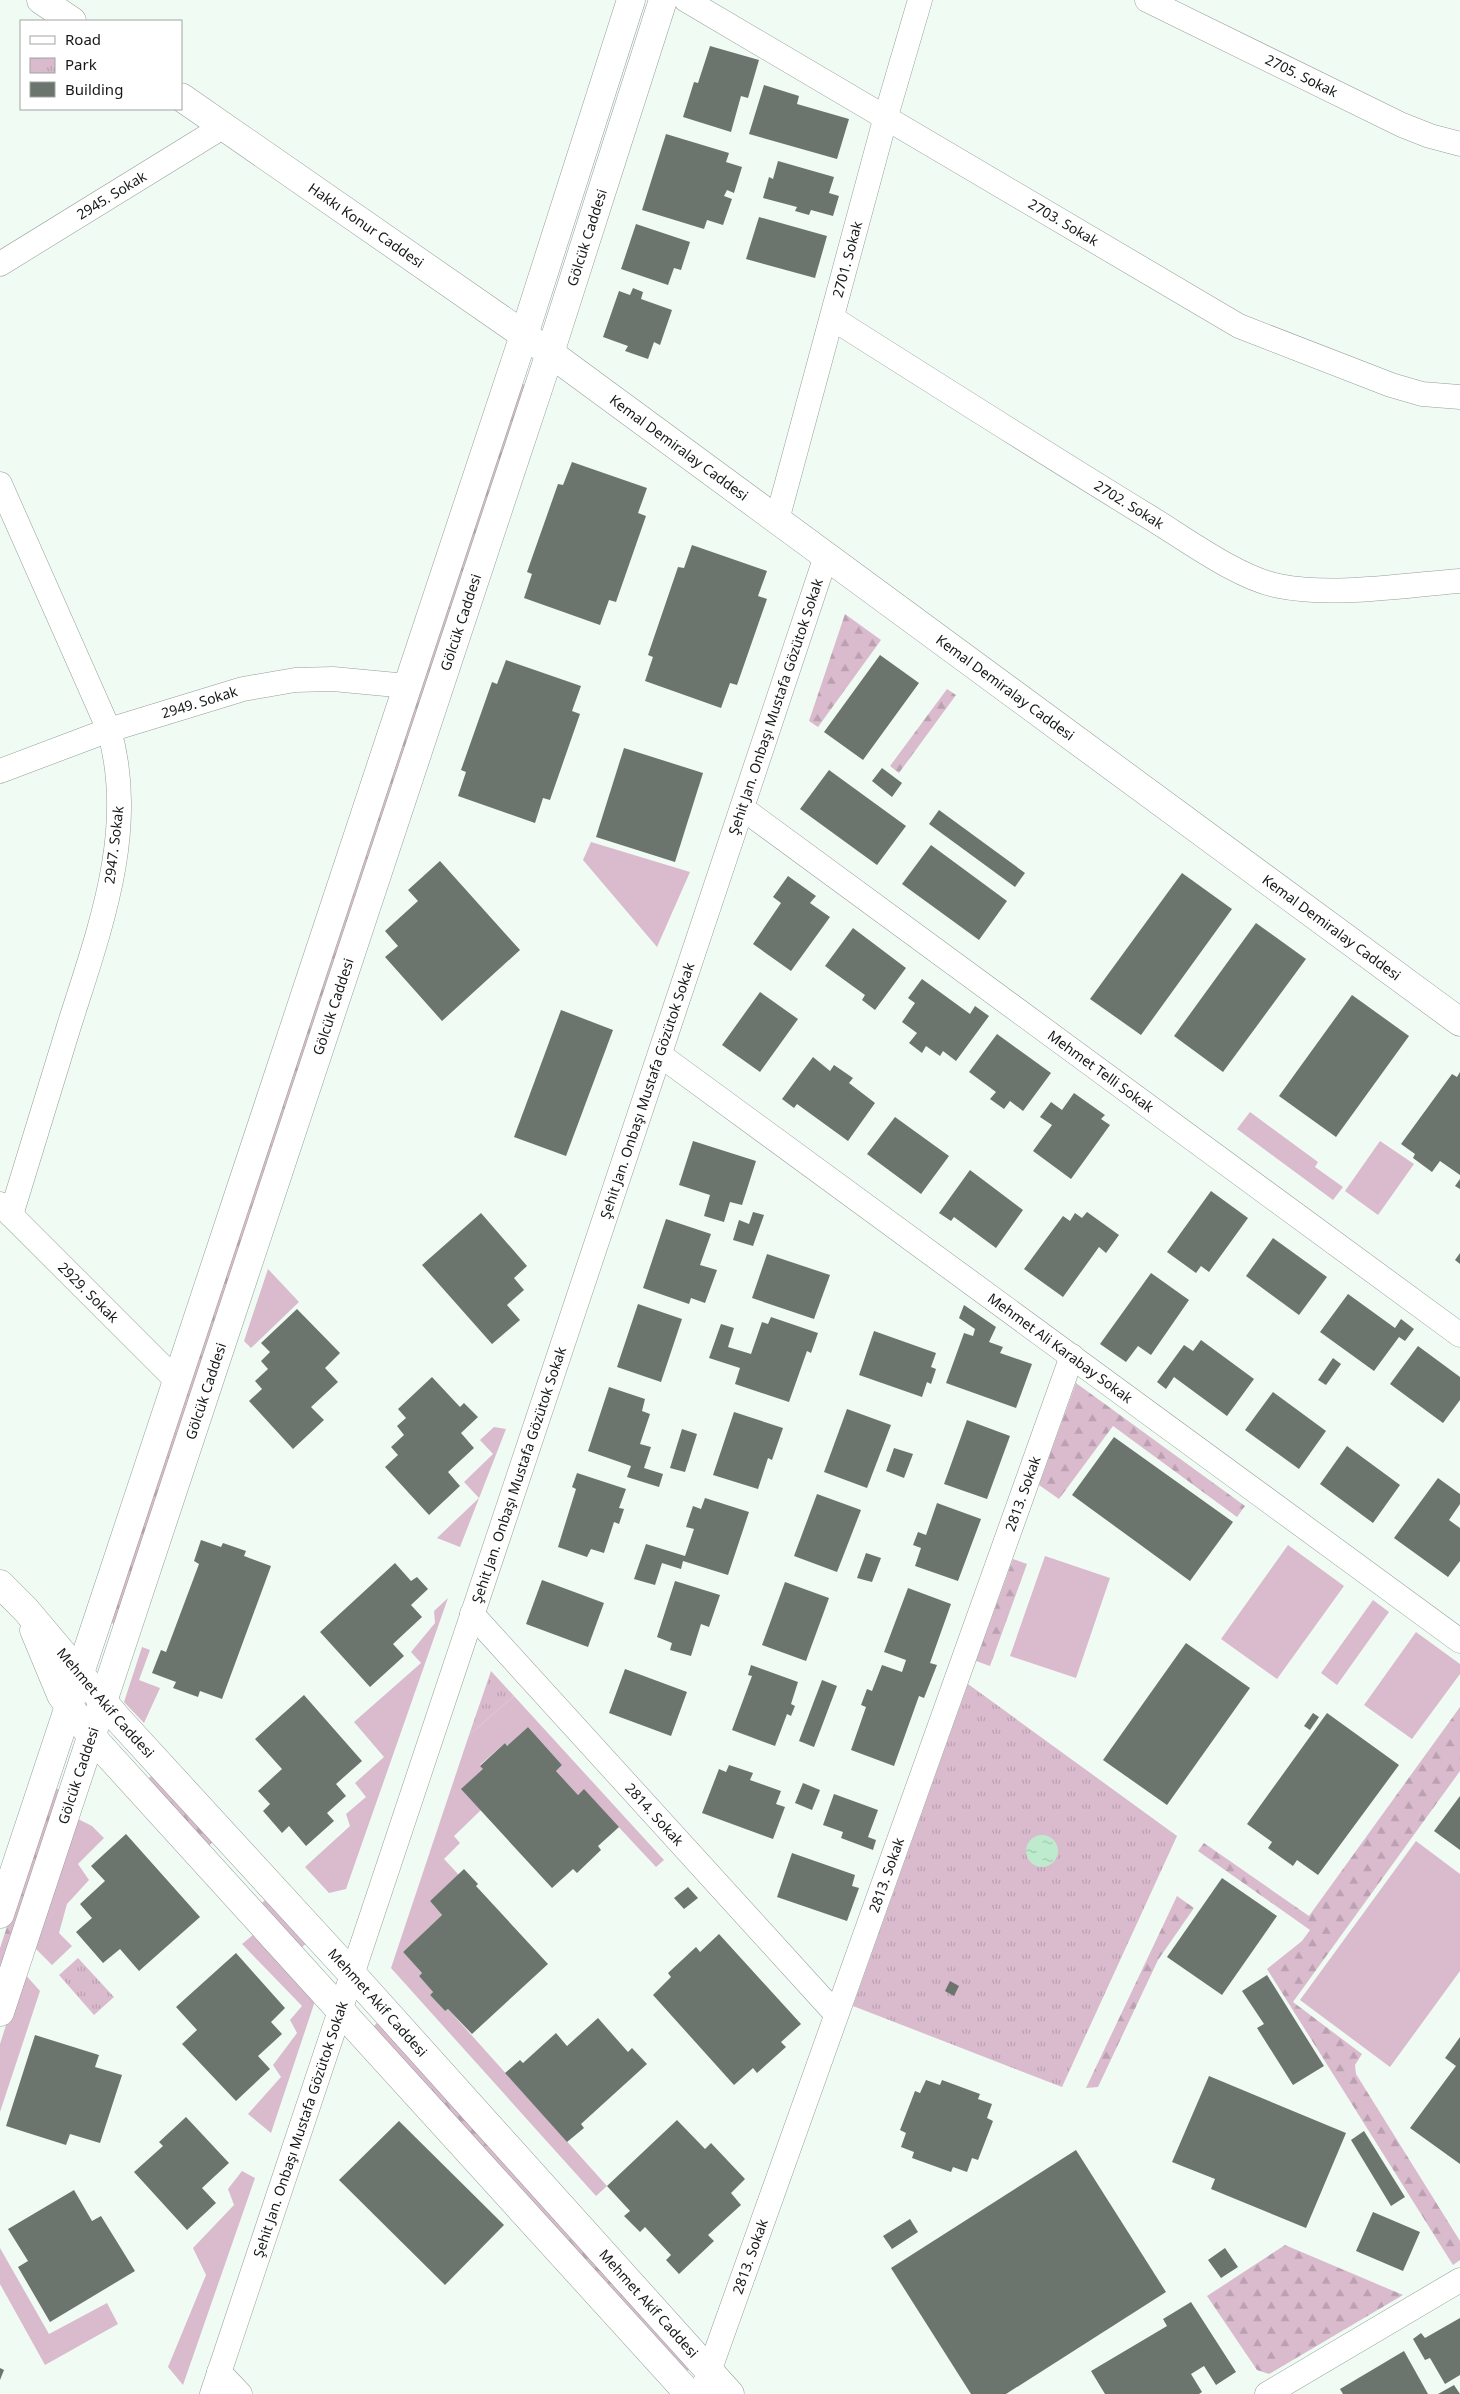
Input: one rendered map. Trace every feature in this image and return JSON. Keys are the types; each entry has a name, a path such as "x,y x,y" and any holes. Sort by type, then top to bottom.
{"main road":[{"path":"41,0 71,20"},
{"path":"0,1914 524,335 631,0"},
{"name":"Gölcük Caddesi","path":"0,2012 550,354 663,0"},
{"name":"Hakkı Konur Caddesi","path":"182,98 550,354"},
{"name":"Kemal Demiralay Caddesi","path":"550,354 1460,1022"},
{"name":"Mehmet Akif Caddesi","path":"0,1584 26,1610 103,1701 352,1974 705,2383 730,2394"},
{"name":"Mehmet Akif Caddesi","path":"26,1610 49,1669 68,1707 91,1736 341,2008 689,2394"}],"street":[{"name":"2703. Sokak","path":"686,0 886,116 1238,326 1391,385 1422,394 1460,397"},
{"name":"2701. Sokak","path":"777,520 886,116 920,0"},
{"name":"2705. Sokak","path":"1147,0 1402,124 1430,136 1460,144"},
{"name":"2945. Sokak","path":"0,264 224,126"},
{"name":"2702. Sokak","path":"832,318 1101,487 1225,563 1251,576 1277,586 1335,590 1460,581"},
{"name":"2947. Sokak","path":"0,484 109,730 120,778 120,816 114,868 103,919 5,1209"},
{"name":"Şehit Jan. Onbaşı Mustafa Gözütok Sokak","path":"216,2383 826,556"},
{"name":"2949. Sokak","path":"0,771 109,730 243,690 294,680 333,679 407,686"},
{"name":"Mehmet Telli Sokak","path":"742,808 1460,1335"},
{"name":"Mehmet Ali Karabay Sokak","path":"660,1055 1460,1641"},
{"name":"2929. Sokak","path":"5,1209 176,1381"},
{"name":"2813. Sokak","path":"705,2383 1072,1356"},
{"name":"2814. Sokak","path":"472,1614 836,2014"},
{"path":"1267,2394 1460,2280"},
{"path":"216,2383 240,2394"}],"green space":[{"path":"519,382 527,386 117,1625 109,1622"},
{"path":"845,614 881,640 818,727 809,721"},
{"path":"947,689 956,695 899,773 890,766"},
{"path":"591,842 690,872 657,947 583,860"},
{"path":"1250,1112 1318,1162 1315,1167 1343,1187 1333,1200 1237,1129"},
{"path":"1380,1141 1414,1164 1378,1215 1345,1191"},
{"path":"268,1269 299,1302 251,1348 244,1341"},
{"path":"1076,1383 1245,1506 1237,1517 1113,1426 1059,1499 1039,1485"},
{"path":"494,1427 506,1429 460,1547 437,1538 479,1498 464,1482 493,1454 480,1440"},
{"path":"1288,1545 1344,1586 1277,1679 1221,1639"},
{"path":"1045,1556 1110,1578 1076,1678 1010,1656"},
{"path":"1013,1559 1027,1564 990,1666 976,1661"},
{"path":"448,1598 346,1889 329,1893 305,1867 350,1826 346,1814 366,1797 355,1783 384,1757 354,1722 421,1663 411,1652 435,1623 434,1611"},
{"path":"1373,1600 1389,1612 1337,1685 1321,1673"},
{"path":"1416,1632 1460,1664 1460,1674 1412,1739 1364,1705"},
{"path":"142,1647 150,1650 139,1680 160,1688 144,1723 124,1702"},
{"path":"491,1671 514,1696 469,1735"},
{"path":"968,1684 1177,1836 1062,2087 853,2006"},
{"path":"514,1696 664,1860 656,1867 584,1790 578,1795 556,1771 562,1765 528,1727 507,1746 505,1743 480,1765 483,1769 481,1810 454,1836 460,1843 444,1859 459,1875 430,1901 442,1915 403,1952 422,1973 419,1976 433,1992 430,1995 445,2011 448,2009 607,2186 596,2196 391,1968 469,1735"},
{"path":"1460,1707 1460,1771 1293,2002 1362,2054 1355,2065 1356,2074 1460,2241 1460,2260 1453,2265 1267,1969 1302,1941 1310,1930 1198,1851 1204,1843 1309,1916"},
{"path":"154,1774 215,1840 207,1847 146,1780"},
{"path":"53,1787 62,1791 0,1979 0,1948"},
{"path":"76,1818 92,1826 104,1838 78,1864 89,1880 67,1904 59,1933 72,1946 52,1965 35,1948"},
{"path":"1416,1841 1460,1874 1460,1971 1390,2067 1300,2000"},
{"path":"1177,1896 1194,1908 1158,1960 1098,2087 1086,2088"},
{"path":"268,1897 308,1942 301,1948 261,1904"},
{"path":"254,1934 315,2001 271,2133 248,2114 281,2077 273,2065 297,2033 290,2020 302,2006 242,1944"},
{"path":"78,1958 114,1997 94,2015 59,1975"},
{"path":"23,1972 40,1991 0,2112 0,2044"},
{"path":"380,2020 692,2367 685,2373 373,2027"},
{"path":"242,2171 255,2178 183,2385 168,2367 206,2275 193,2248 234,2205 228,2189"},
{"path":"1285,2245 1403,2295 1269,2374 1257,2370 1207,2296"},
{"path":"0,2248 49,2334 107,2303 118,2324 45,2365 0,2284"}],"water":[{"path":"1042,1835 1053,1840 1058,1851 1053,1862 1042,1867 1031,1862 1026,1851 1031,1840"}],"building":[{"path":"710,46 759,60 748,98 741,96 731,132 683,117 694,82 698,83"},
{"path":"764,85 799,96 797,104 849,119 837,159 749,134"},
{"path":"666,134 729,153 726,162 742,167 734,193 727,190 724,196 732,199 723,225 707,220 704,229 642,210"},
{"path":"778,161 834,177 829,193 839,196 833,216 811,210 809,215 795,211 797,207 763,198 769,177 773,179"},
{"path":"759,217 827,236 815,278 746,259"},
{"path":"636,224 690,242 681,270 674,268 668,285 621,269"},
{"path":"633,288 643,292 641,299 672,310 660,345 654,342 648,359 625,351 628,346 603,337 619,291 630,295"},
{"path":"572,462 647,488 638,513 646,516 616,602 609,600 600,625 524,598 532,574 527,572 558,484 563,485"},
{"path":"692,545 767,571 758,596 767,599 737,685 730,683 721,708 645,681 653,657 648,655 678,567 684,568"},
{"path":"880,655 919,683 863,760 824,732"},
{"path":"506,660 581,686 572,711 580,714 550,800 543,798 535,823 458,796 466,772 461,770 492,682 497,684"},
{"path":"624,748 703,773 675,862 596,837"},
{"path":"882,768 902,783 892,797 872,781"},
{"path":"829,770 906,826 877,865 800,809"},
{"path":"939,810 1025,873 1015,887 929,824"},
{"path":"931,845 1007,901 979,940 902,884"},
{"path":"440,861 520,950 442,1021 385,957 398,946 385,931 418,901 408,890"},
{"path":"1182,873 1232,909 1141,1035 1090,999"},
{"path":"788,876 816,896 810,903 830,917 791,971 753,944 781,903 773,897"},
{"path":"1256,923 1306,959 1223,1072 1174,1036"},
{"path":"853,928 906,968 875,1010 862,1000 865,995 825,966"},
{"path":"922,979 970,1014 975,1006 989,1016 956,1061 943,1051 940,1056 926,1046 922,1053 909,1043 917,1033 902,1022 915,1003 908,998"},
{"path":"760,992 798,1019 760,1072 722,1045"},
{"path":"1352,995 1409,1036 1336,1137 1279,1096"},
{"path":"561,1010 613,1030 566,1156 514,1137"},
{"path":"997,1034 1051,1073 1023,1111 1010,1101 1004,1109 990,1099 996,1092 969,1072"},
{"path":"813,1057 830,1071 834,1065 853,1078 849,1083 875,1103 848,1141 797,1104 794,1108 782,1099"},
{"path":"1460,1072 1460,1175 1440,1161 1432,1172 1413,1158 1415,1154 1401,1144 1452,1074 1457,1077"},
{"path":"1074,1093 1105,1115 1101,1119 1110,1125 1071,1179 1033,1151 1052,1125 1040,1117 1051,1102 1062,1110"},
{"path":"895,1117 949,1156 921,1194 867,1154"},
{"path":"693,1141 756,1161 742,1205 730,1202 724,1222 704,1216 710,1195 679,1185"},
{"path":"970,1170 1023,1210 996,1248 954,1217 951,1221 939,1213"},
{"path":"1460,1179 1460,1189 1455,1186"},
{"path":"1211,1191 1248,1218 1209,1272 1201,1266 1196,1273 1167,1252"},
{"path":"753,1212 764,1215 753,1246 733,1240 739,1220 749,1224"},
{"path":"1087,1212 1119,1235 1106,1253 1099,1247 1063,1297 1024,1269 1063,1216 1070,1221 1075,1213 1082,1218"},
{"path":"481,1213 527,1266 514,1278 524,1290 507,1305 520,1320 492,1344 422,1265"},
{"path":"666,1219 711,1234 700,1265 717,1270 705,1303 691,1298 689,1304 643,1288"},
{"path":"1273,1238 1327,1277 1299,1315 1246,1276"},
{"path":"1460,1253 1460,1264 1455,1260"},
{"path":"767,1254 830,1275 814,1319 752,1298"},
{"path":"1151,1273 1189,1300 1151,1355 1138,1346 1126,1362 1100,1344"},
{"path":"1348,1294 1395,1328 1401,1319 1414,1329 1405,1341 1399,1337 1374,1371 1320,1332"},
{"path":"638,1304 682,1319 661,1382 617,1367"},
{"path":"964,1305 996,1327 989,1342 1003,1347 1000,1353 1032,1364 1016,1408 946,1383 964,1333 973,1336 975,1329 959,1318"},
{"path":"297,1309 340,1353 325,1368 338,1382 311,1407 324,1420 293,1449 249,1401 262,1389 255,1381 268,1369 261,1361 270,1352 261,1343"},
{"path":"771,1317 818,1333 811,1353 807,1351 789,1402 735,1384 740,1368 709,1358 721,1324 734,1328 728,1347 751,1354 762,1322 768,1324"},
{"path":"874,1331 936,1353 931,1367 936,1369 931,1384 927,1382 922,1397 859,1375"},
{"path":"1201,1340 1254,1379 1227,1416 1174,1377 1166,1389 1157,1382 1184,1345 1193,1351"},
{"path":"1418,1346 1460,1377 1460,1400 1443,1423 1390,1384"},
{"path":"1333,1358 1341,1364 1326,1385 1318,1380"},
{"path":"432,1377 460,1407 464,1403 478,1417 461,1433 474,1448 448,1472 460,1486 429,1515 385,1467 398,1455 391,1447 404,1435 397,1426 406,1418 398,1409"},
{"path":"609,1387 645,1399 642,1411 650,1414 640,1444 651,1447 644,1468 663,1474 659,1487 627,1477 631,1466 588,1451"},
{"path":"1273,1392 1326,1431 1299,1469 1245,1430"},
{"path":"847,1409 891,1425 867,1488 824,1472"},
{"path":"734,1412 783,1428 772,1460 768,1458 758,1489 713,1475"},
{"path":"967,1420 1010,1436 987,1499 944,1484"},
{"path":"682,1429 697,1434 685,1472 670,1468"},
{"path":"1114,1437 1233,1522 1190,1581 1072,1495"},
{"path":"1347,1446 1400,1485 1373,1523 1320,1484"},
{"path":"894,1448 913,1454 904,1478 886,1471"},
{"path":"577,1473 626,1489 619,1508 624,1509 619,1524 614,1522 604,1553 591,1549 587,1557 558,1547 576,1489 572,1487"},
{"path":"1438,1478 1460,1494 1460,1504 1449,1520 1460,1528 1460,1561 1448,1577 1394,1538"},
{"path":"817,1494 861,1510 837,1572 794,1556"},
{"path":"705,1498 749,1512 728,1575 683,1561 681,1569 662,1563 655,1585 634,1579 646,1544 685,1556 694,1529 686,1527 693,1506 701,1509"},
{"path":"937,1503 981,1519 958,1581 915,1566 921,1548 913,1545 918,1532 926,1535"},
{"path":"201,1540 221,1547 223,1543 246,1551 244,1556 271,1566 222,1699 200,1691 198,1697 173,1688 176,1682 152,1673 161,1650 166,1652 199,1564 194,1561"},
{"path":"866,1553 881,1558 872,1582 857,1578"},
{"path":"395,1563 411,1581 417,1577 428,1589 411,1605 422,1617 393,1644 404,1656 370,1687 320,1632"},
{"path":"542,1580 604,1603 588,1647 526,1624"},
{"path":"675,1581 720,1595 709,1627 701,1624 691,1656 670,1650 672,1643 657,1637"},
{"path":"785,1582 829,1598 806,1661 762,1645"},
{"path":"908,1588 951,1604 930,1663 937,1665 924,1698 919,1696 894,1766 851,1750 866,1707 861,1705 867,1689 872,1691 882,1665 902,1672 906,1660 884,1652"},
{"path":"1186,1643 1250,1688 1167,1805 1103,1760"},
{"path":"751,1665 798,1682 791,1704 795,1706 791,1716 787,1714 775,1746 732,1730 752,1676 748,1675"},
{"path":"625,1669 687,1692 671,1736 609,1713"},
{"path":"822,1680 837,1686 814,1747 799,1741"},
{"path":"304,1695 362,1761 336,1784 346,1796 327,1813 334,1821 306,1846 289,1826 282,1833 263,1811 270,1804 258,1791 282,1769 255,1739"},
{"path":"1313,1713 1319,1717 1310,1730 1304,1726"},
{"path":"1327,1713 1399,1765 1318,1875 1297,1860 1293,1866 1268,1848 1272,1842 1247,1824"},
{"path":"528,1727 562,1765 556,1771 578,1795 584,1789 619,1827 598,1846 601,1850 577,1873 573,1869 552,1888 461,1789 483,1769 480,1766 505,1743 507,1746"},
{"path":"729,1765 753,1773 750,1780 781,1791 776,1804 785,1807 773,1839 702,1813 719,1769 726,1772"},
{"path":"803,1783 820,1790 812,1810 795,1803"},
{"path":"834,1794 878,1810 868,1837 876,1840 873,1850 841,1838 843,1832 823,1825"},
{"path":"1460,1796 1460,1850 1434,1831"},
{"path":"126,1834 200,1917 139,1971 120,1949 103,1963 76,1932 92,1918 80,1904 105,1881 91,1866"},
{"path":"792,1853 855,1875 852,1886 859,1888 847,1921 777,1897"},
{"path":"464,1869 478,1884 476,1886 548,1964 472,2034 448,2009 445,2011 430,1995 433,1992 419,1976 422,1973 403,1952 442,1915 430,1901"},
{"path":"1222,1878 1277,1916 1222,1995 1167,1957"},
{"path":"688,1887 698,1898 684,1909 674,1898"},
{"path":"719,1934 801,2024 781,2042 786,2047 757,2073 753,2068 734,2085 653,1995 671,1977 668,1973 696,1947 700,1952"},
{"path":"236,1953 285,2008 271,2022 282,2034 258,2056 270,2069 236,2101 182,2044 197,2030 176,2007"},
{"path":"1267,1975 1324,2066 1293,2085 1257,2028 1264,2024 1242,1991"},
{"path":"950,1981 959,1986 954,1996 945,1991"},
{"path":"598,2018 628,2052 632,2048 647,2064 581,2124 584,2128 567,2142 505,2073 520,2060 523,2063 556,2033 567,2046"},
{"path":"35,2035 99,2055 95,2067 122,2075 100,2143 70,2134 66,2145 6,2126"},
{"path":"1460,2037 1460,2164 1410,2128 1456,2066 1445,2058"},
{"path":"1209,2076 1346,2133 1306,2228 1211,2189 1215,2179 1172,2162"},
{"path":"926,2080 940,2085 942,2080 980,2094 978,2099 992,2104 987,2118 993,2121 978,2160 972,2158 967,2172 953,2167 951,2172 912,2158 914,2152 901,2147 906,2133 900,2130 915,2091 920,2093"},
{"path":"186,2117 229,2163 202,2188 216,2203 187,2230 134,2172 163,2146 159,2142"},
{"path":"677,2120 705,2149 711,2143 745,2179 731,2193 741,2205 708,2235 714,2241 679,2274 666,2260 671,2255 645,2227 640,2232 624,2216 630,2211 607,2186"},
{"path":"399,2121 504,2225 445,2285 339,2180"},
{"path":"1364,2131 1405,2197 1391,2206 1351,2140"},
{"path":"1076,2150 1166,2292 1006,2394 971,2394 891,2268"},
{"path":"74,2190 92,2221 101,2216 135,2271 50,2322 18,2267 28,2261 8,2229"},
{"path":"1373,2212 1420,2232 1403,2271 1356,2251"},
{"path":"910,2219 918,2232 892,2249 883,2236"},
{"path":"1225,2248 1238,2267 1221,2278 1208,2260"},
{"path":"1191,2302 1236,2372 1216,2385 1204,2366 1191,2374 1202,2392 1199,2394 1105,2394 1091,2371 1167,2326 1163,2319"},
{"path":"1460,2318 1460,2375 1445,2384 1430,2358 1425,2360 1413,2339 1421,2333 1425,2338"},
{"path":"1404,2351 1428,2394 1343,2394 1340,2389"},
{"path":"0,2368 4,2370 0,2380"},
{"path":"1454,2385 1460,2394 1438,2394"}]}
